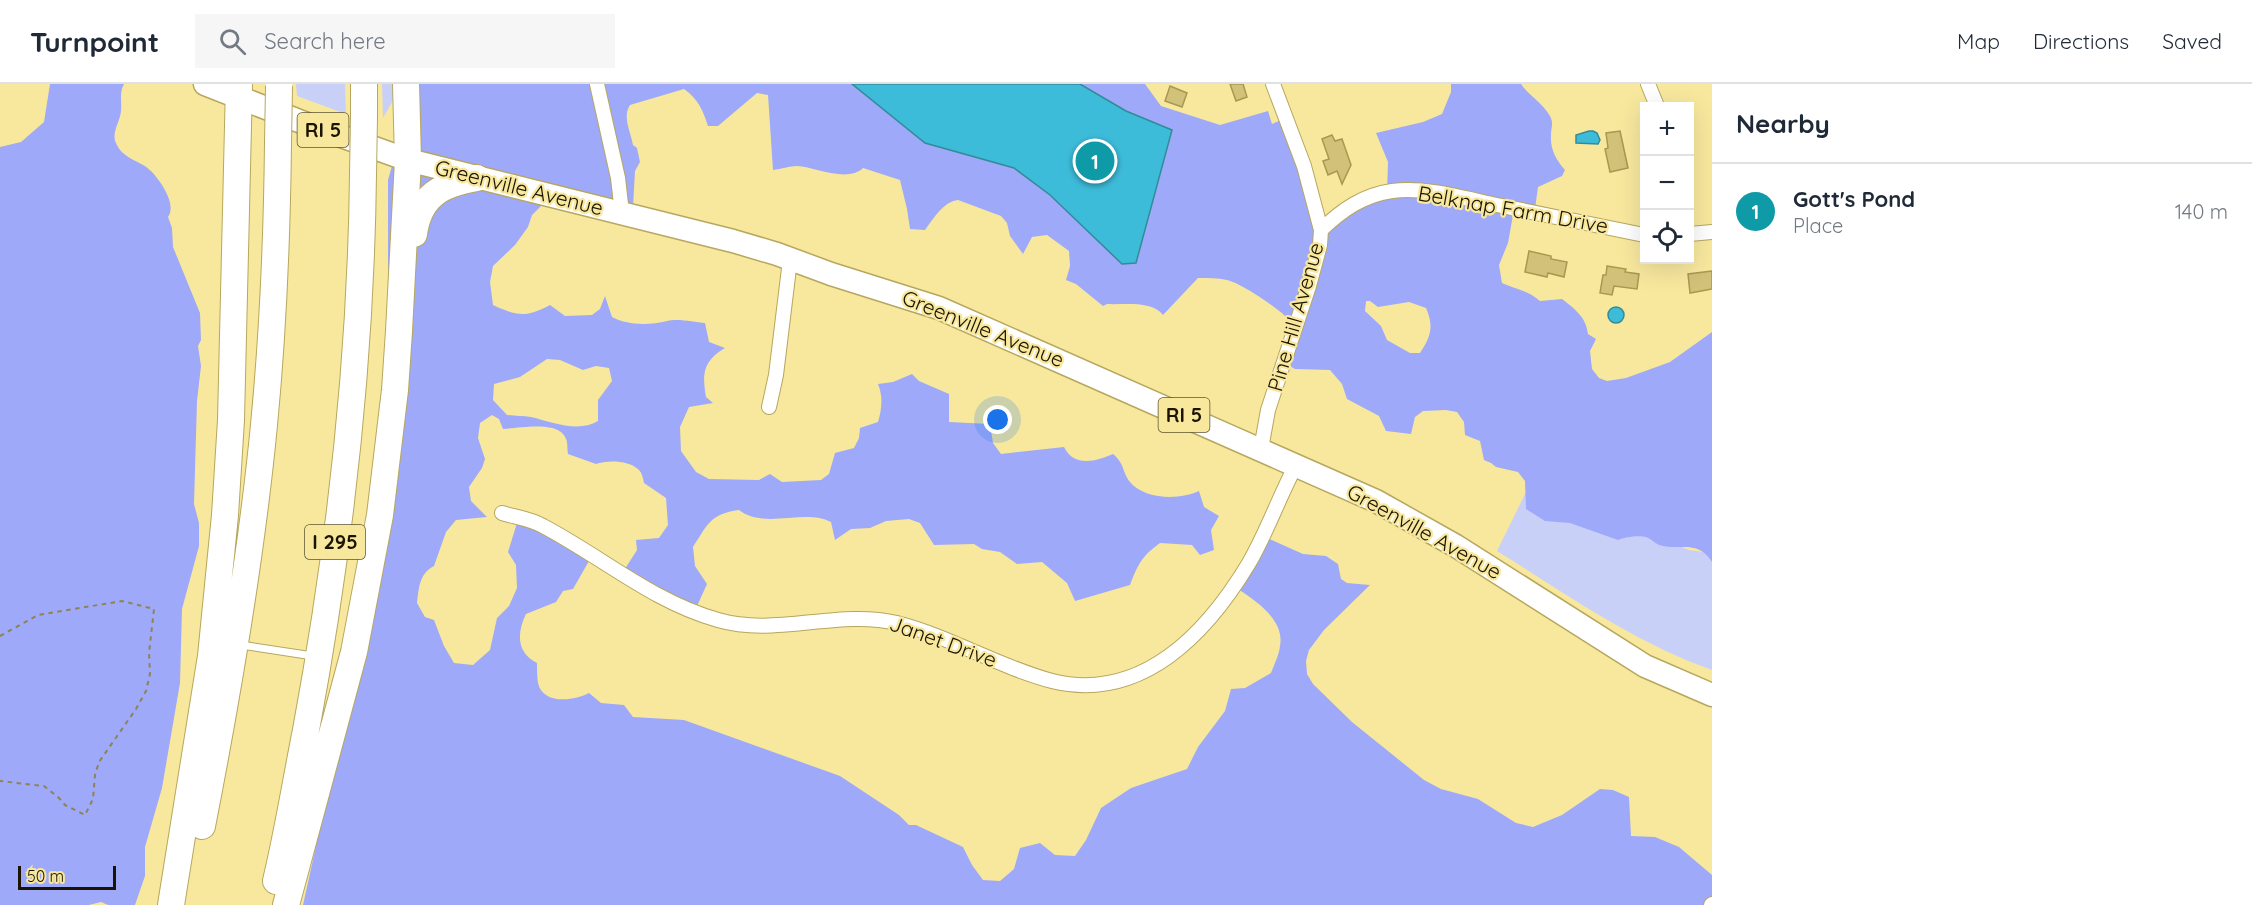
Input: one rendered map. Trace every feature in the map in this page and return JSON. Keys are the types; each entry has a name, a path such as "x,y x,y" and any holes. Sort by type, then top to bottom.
{"highway":[{"name":"I 295","path":"270,905 287,831 319,657 335,543 347,434 359,282 364,84"},
{"path":"286,905 354,652 372,561 391,429 401,305 408,160 406,84"},
{"path":"184,905 201,832 236,644 264,424 274,271 279,85"},
{"path":"171,905 211,656 225,515 231,408 239,91"},
{"path":"401,305 411,273 416,224 423,204 433,194 447,186 477,178"}],"main road":[{"name":"Greenville Avenue","path":"205,84 239,91 408,160 733,241 939,308 1376,501 1424,527 1645,666 1712,694"}],"street":[{"path":"597,84 618,178 622,213"},
{"name":"Pine Hill Avenue","path":"1261,449 1268,410 1309,286 1320,245 1321,230 1304,166 1273,84"},
{"path":"1648,84 1656,102"},
{"name":"Belknap Farm Drive","path":"1321,230 1336,215 1356,202 1392,191 1413,191 1452,196 1640,234"},
{"path":"1694,234 1712,232"},
{"path":"769,407 776,375 790,260"},
{"name":"Janet Drive","path":"502,513 541,524 631,581 667,600 717,620 737,624 768,624 850,618 874,619 928,633 974,650 1020,671 1055,681 1100,684 1142,672 1165,660 1195,636 1223,604 1250,561 1296,465"}],"lane":[{"path":"236,644 319,657"}],"path":[{"path":"0,636 38,615 122,601 154,609 149,653 150,674 146,691 99,762 95,775 93,800 84,815 64,806 59,798 44,786 0,781"}],"shaded area":[{"path":"50,84 124,84 115,139 119,149 152,172 167,193 171,206 168,217 172,228 173,247 200,313 201,340 198,346 201,366 197,401 194,504 199,523 199,546 182,609 180,683 162,788 145,847 145,876 135,905 108,905 101,902 89,905 0,905 0,147 21,142 44,122"},
{"path":"296,84 345,84 346,114 297,96"},
{"path":"382,84 394,84 395,97 383,118"},
{"path":"399,84 1145,84 1161,106 1220,125 1268,111 1272,124 1281,120 1323,224 1387,194 1388,162 1376,133 1423,122 1442,114 1451,92 1451,84 1521,84 1550,116 1553,150 1565,170 1562,176 1538,187 1534,216 1516,213 1513,215 1508,243 1499,265 1502,283 1526,292 1540,301 1562,299 1575,310 1585,323 1588,334 1596,339 1590,351 1592,369 1599,378 1607,381 1626,378 1670,362 1712,332 1712,562 1701,550 1694,548 1666,547 1643,536 1618,540 1570,523 1545,521 1526,509 1525,481 1518,472 1496,467 1484,460 1480,441 1465,435 1464,422 1457,412 1423,411 1415,417 1411,434 1386,431 1379,416 1347,399 1342,384 1330,370 1295,369 1284,363 1293,325 1273,306 1234,282 1198,278 1163,315 1158,310 1145,305 1107,304 1103,306 1076,284 1066,280 1070,266 1069,251 1047,235 1032,237 1023,254 1010,236 1007,223 1001,216 958,200 943,207 925,230 910,229 900,180 863,168 849,174 797,166 773,170 768,95 757,93 718,126 708,126 699,105 684,89 630,105 627,114 628,125 640,162 635,171 633,207 546,201 532,215 528,227 515,245 493,266 490,282 493,305 522,314 528,314 550,305 565,316 592,315 600,309 605,296 612,317 625,322 647,324 686,320 705,323 709,342 725,348 708,363 704,375 706,397 713,403 689,407 680,427 681,451 696,472 709,479 759,480 770,474 782,482 821,480 829,474 835,453 854,448 859,438 860,428 878,422 881,393 878,384 893,382 912,374 919,381 949,394 949,422 990,424 993,443 1001,454 1064,447 1074,458 1086,461 1113,454 1120,461 1130,482 1144,492 1173,497 1199,491 1204,507 1219,516 1211,530 1214,550 1200,555 1192,545 1160,543 1141,561 1130,585 1075,601 1067,583 1042,562 1017,564 1000,552 982,549 974,544 934,545 920,523 909,519 886,521 870,528 851,529 835,540 831,522 820,518 761,518 749,516 739,510 722,514 711,521 693,547 695,566 707,584 693,615 621,575 637,550 636,540 659,538 668,525 666,498 644,483 639,470 630,464 606,462 596,464 568,454 566,439 556,429 539,426 503,429 499,419 492,415 480,423 478,438 485,459 482,468 469,487 471,501 487,517 456,520 446,532 434,566 425,573 421,582 417,603 425,617 434,620 444,646 454,663 473,665 490,650 497,618 509,606 517,588 516,565 508,552 517,523 537,528 589,558 573,589 563,591 556,602 526,614 523,621 520,642 525,654 537,663 538,683 546,695 552,698 568,699 589,693 601,703 624,705 633,717 684,720 840,776 899,815 909,825 916,825 963,847 983,880 1000,881 1014,869 1020,848 1040,843 1055,855 1075,856 1086,840 1101,808 1131,788 1187,769 1198,747 1225,711 1231,689 1245,688 1271,673 1280,646 1278,628 1268,612 1238,589 1265,537 1303,554 1326,556 1338,564 1341,579 1347,583 1370,585 1324,630 1309,650 1306,661 1307,674 1313,684 1352,722 1424,780 1441,789 1478,799 1516,823 1533,827 1562,815 1600,789 1613,790 1629,797 1631,836 1655,837 1679,847 1712,875 1712,905 303,905 345,714 388,347 388,180 397,148","holes":["1366,301 1378,307 1409,302 1426,308 1431,326 1427,342 1420,353 1410,353 1387,340 1381,326 1365,311","547,359 560,360 583,370 596,366 609,368 612,381 598,400 598,421 574,426 531,417 507,415 493,400 494,384 520,377"]},
{"path":"852,84 1080,84 1126,111 1172,130 1136,263 1122,264 1050,195 1014,168 925,143"},
{"path":"1589,131 1597,133 1600,140 1598,144 1576,143 1576,135"},
{"path":"1616,307 1622,309 1624,315 1622,321 1616,323 1610,321 1608,315 1610,309"},
{"path":"1529,486 1689,550 1712,553 1712,670 1683,659 1628,632 1497,551"}],"building":[{"path":"1230,84 1243,84 1247,97 1236,101"},
{"path":"1170,86 1187,93 1182,107 1165,101"},
{"path":"1620,131 1628,168 1610,172 1605,149 1608,148 1606,133"},
{"path":"1332,135 1335,141 1342,139 1351,165 1342,184 1337,171 1328,175 1323,161 1329,159 1322,139"},
{"path":"1529,251 1567,262 1564,277 1548,273 1547,277 1525,272"},
{"path":"1607,266 1639,274 1637,289 1614,286 1612,295 1600,293"},
{"path":"1712,271 1712,289 1690,293 1688,274"}],"place":[{"name":"Gott's Pond","path":"1095,161"}]}
